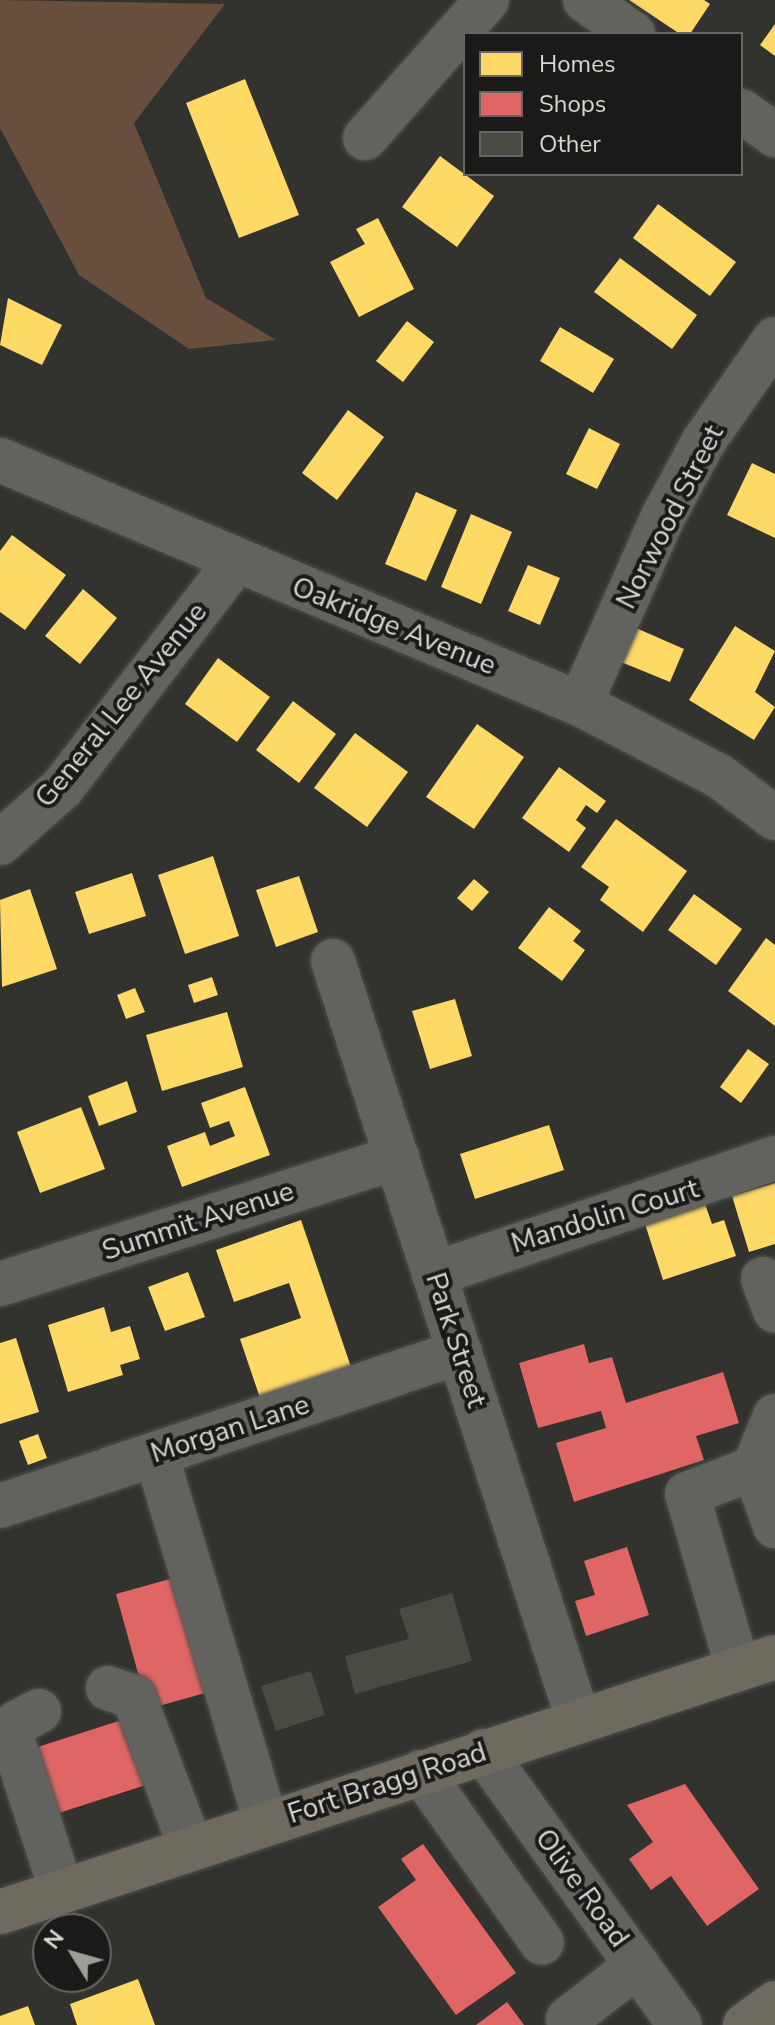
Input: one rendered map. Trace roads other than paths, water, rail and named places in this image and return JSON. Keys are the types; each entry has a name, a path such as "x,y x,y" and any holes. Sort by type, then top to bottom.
{"main road":[{"name":"Fort Bragg Road","path":"0,1912 578,1719 756,1663"},
{"path":"745,2025 775,2003"}],"street":[{"path":"365,138 487,0"},
{"path":"585,0 630,32"},
{"path":"743,112 775,135"},
{"name":"Norwood Street","path":"580,704 670,504 775,339"},
{"name":"Oakridge Avenue","path":"0,460 580,704 719,776 775,818"},
{"name":"General Lee Avenue","path":"0,843 62,788 236,561"},
{"name":"Park Street","path":"333,961 578,1719"},
{"name":"Summit Avenue","path":"0,1284 397,1157"},
{"name":"Mandolin Court","path":"434,1274 775,1158"},
{"name":"Morgan Lane","path":"0,1506 460,1352"},
{"path":"775,1416 754,1468 775,1526"},
{"path":"156,1454 266,1823"},
{"path":"754,1468 687,1494 756,1663"},
{"path":"108,1688 134,1697 191,1848"},
{"path":"39,1711 16,1723 11,1735 62,1892"},
{"name":"Olive Road","path":"483,1751 680,2025"},
{"path":"421,1772 542,1943"},
{"path":"564,2011 637,1965"}]}
